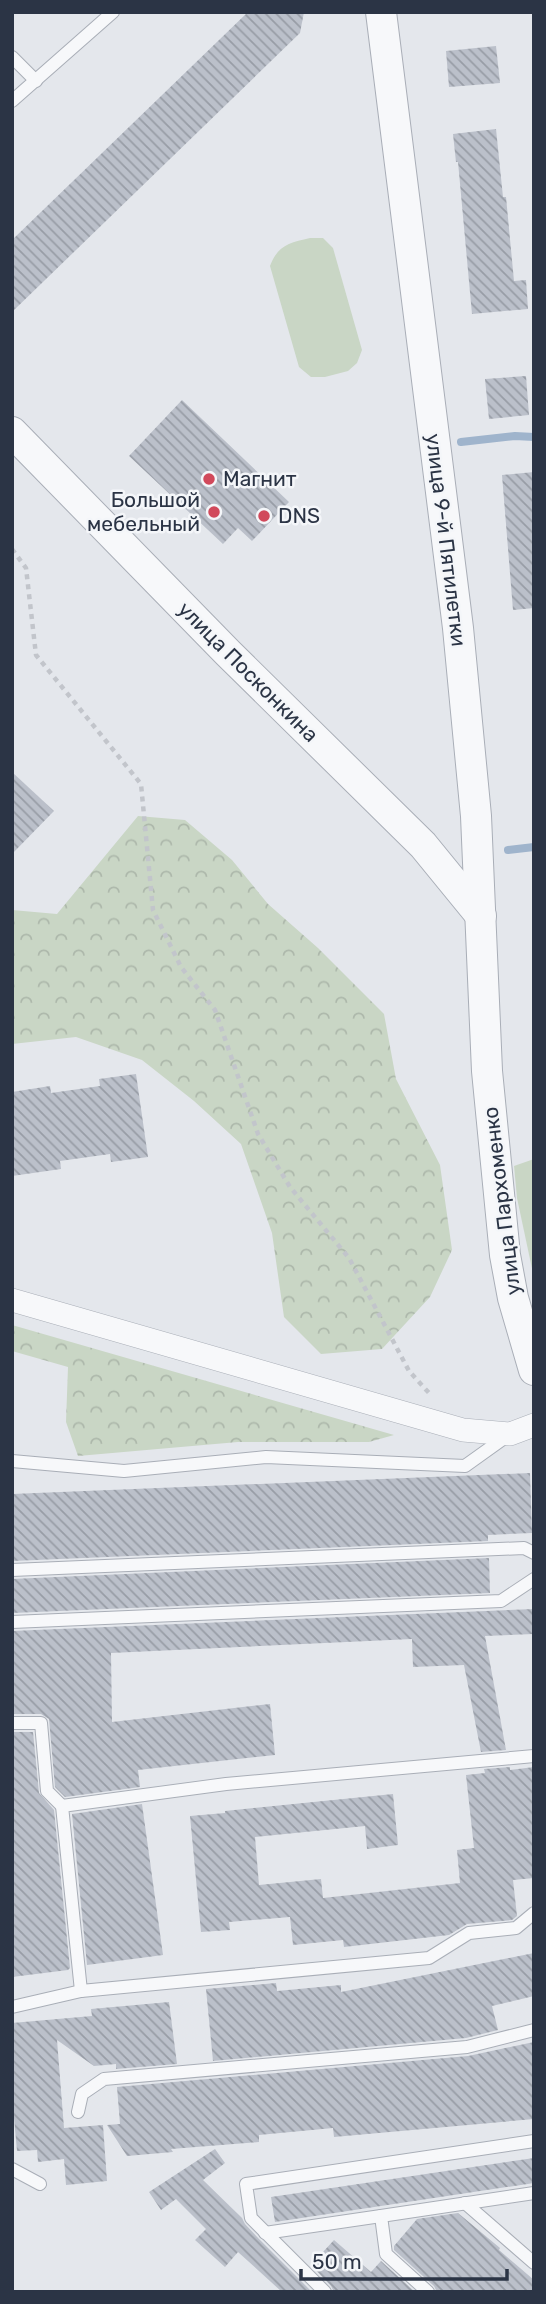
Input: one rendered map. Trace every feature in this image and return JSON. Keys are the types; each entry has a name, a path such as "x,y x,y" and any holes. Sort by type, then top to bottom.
{"street":[{"name":"улица 9-й Пятилетки","path":"381,12 458,628 477,816 487,1071"},
{"name":"улица Посконкина","path":"12,432 228,653 422,845 481,916"},
{"name":"улица Пархоменко","path":"487,1071 505,1255 513,1298 534,1370"},
{"path":"12,1300 463,1430 510,1434 534,1425"}],"lane":[{"path":"12,101 113,12"},
{"path":"12,57 36,81"},
{"path":"12,1461 124,1471 266,1457 465,1466 510,1434"},
{"path":"12,1570 524,1548 534,1553"},
{"path":"12,1622 501,1601 534,1579"},
{"path":"12,1723 41,1723 47,1791 62,1805 81,1991"},
{"path":"62,1805 226,1784 534,1756"},
{"path":"12,2007 81,1991 429,1958 470,1933 516,1928 534,1913"},
{"path":"78,2112 82,2094 104,2079 467,2047 534,2030"},
{"path":"325,2292 251,2218 246,2184 534,2141"},
{"path":"12,2169 40,2184"},
{"path":"265,2234 534,2193"},
{"path":"464,2203 534,2263"},
{"path":"381,2216 386,2254 428,2292"}],"path":[{"path":"12,549 26,568 36,655 141,784 153,910 181,967 215,1010 258,1133 290,1187 349,1258 409,1371 463,1430"}],"green space":[{"path":"310,238 323,238 333,248 362,350 357,363 348,371 325,377 311,377 299,367 270,266 277,253 285,246"},
{"path":"138,816 185,820 232,860 268,904 318,948 384,1014 396,1079 440,1165 452,1250 430,1297 382,1349 321,1354 284,1317 272,1233 241,1144 194,1101 142,1060 76,1037 12,1044 12,910 57,914"},
{"path":"534,1159 534,1278 517,1198 514,1166"},
{"path":"12,1325 394,1435 369,1442 238,1442 78,1456 66,1422 68,1367 12,1351"}],"building":[{"path":"248,12 304,12 300,33 12,312 12,240"},
{"path":"496,46 500,83 449,87 446,51"},
{"path":"496,129 514,281 526,280 528,309 472,314 453,134"},
{"path":"526,376 529,415 489,419 485,379"},
{"name":"Магнит","path":"182,400 289,502 252,541 238,528 223,544 129,456"},
{"path":"534,472 534,608 513,610 502,475"},
{"path":"12,772 54,811 12,854"},
{"path":"136,1074 148,1157 111,1162 110,1154 60,1161 61,1169 12,1176 12,1092 50,1086 51,1093 100,1086 99,1079"},
{"path":"530,1473 532,1533 488,1535 488,1541 12,1561 12,1494"},
{"path":"489,1558 490,1593 12,1613 12,1579"},
{"path":"534,1609 534,1634 485,1636 506,1750 481,1752 464,1665 413,1667 412,1639 111,1653 112,1722 270,1704 275,1755 138,1770 140,1787 65,1797 55,1787 49,1719 41,1714 12,1714 12,1631"},
{"path":"12,1732 33,1732 39,1793 54,1810 70,1968 12,1977"},
{"path":"510,1767 510,1770 534,1767 534,1878 513,1880 517,1916 512,1920 467,1924 449,1935 344,1947 343,1940 293,1945 290,1917 229,1922 230,1930 201,1932 190,1816 393,1794 398,1845 367,1849 365,1826 255,1837 259,1885 321,1879 323,1898 460,1883 457,1850 474,1848 466,1775 485,1773 484,1769"},
{"path":"142,1804 163,1955 87,1965 72,1814"},
{"path":"534,1953 534,1996 492,2006 498,2030 466,2038 213,2061 206,1989 276,1983 277,1991 341,1985 341,1992"},
{"path":"169,2002 177,2064 116,2069 116,2064 94,2066 57,2040 64,2128 103,2125 107,2181 66,2185 64,2159 38,2162 37,2150 17,2151 12,2096 12,2023 92,2016 91,2009"},
{"path":"534,2042 534,2119 334,2137 333,2128 259,2135 259,2142 171,2149 173,2152 127,2156 107,2125 120,2124 117,2087 468,2056"},
{"path":"215,2149 225,2163 203,2180 312,2292 282,2292 238,2252 225,2267 195,2240 206,2229 176,2199 161,2210 149,2192"},
{"path":"534,2158 534,2183 275,2222 271,2197"},
{"path":"458,2213 534,2280 534,2292 437,2292 434,2286 394,2250 394,2246 417,2219"},
{"path":"334,2240 371,2272 381,2261 415,2292 334,2292 311,2265"}],"waterway":[{"path":"461,442 515,436 534,437"},
{"path":"508,850 534,847"}],"place":[{"name":"Магнит","path":"209,479"},
{"name":"Большой мебельный","path":"214,512"},
{"name":"DNS","path":"264,516"}]}
